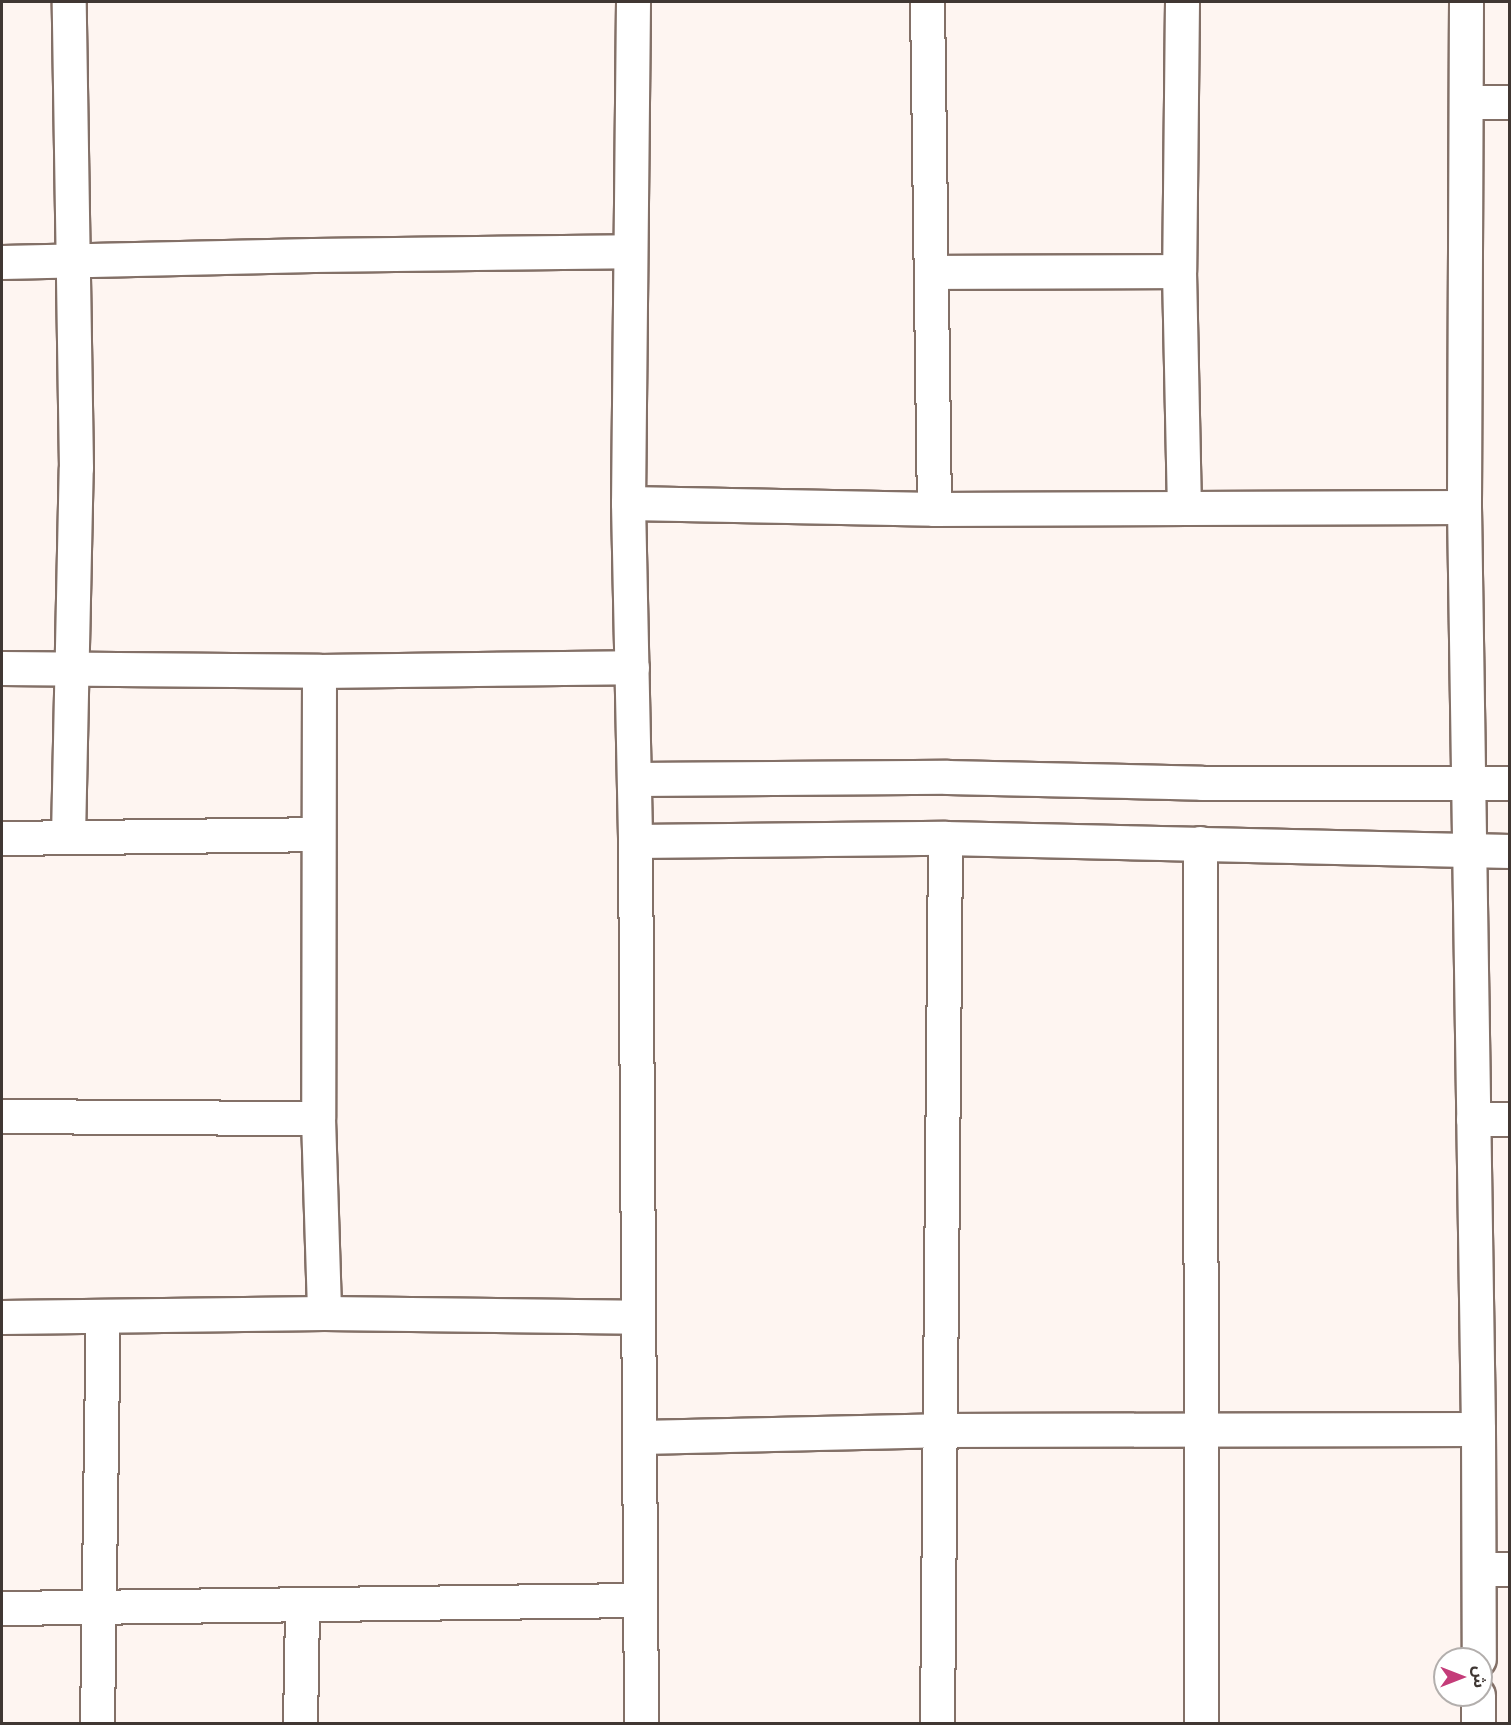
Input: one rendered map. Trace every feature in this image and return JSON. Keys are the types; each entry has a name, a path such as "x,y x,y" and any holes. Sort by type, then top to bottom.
{"street":[{"path":"68,837 76,468 70,261 69,2"},
{"path":"633,2 628,503 635,841 641,1724"},
{"path":"927,2 934,508"},
{"path":"1182,2 1179,271 1185,507"},
{"path":"1466,2 1468,102 1464,507 1478,1429 1495,1569 1481,1647"},
{"path":"1468,102 1509,102"},
{"path":"2,262 630,251"},
{"path":"932,272 1179,271"},
{"path":"628,503 934,508 1464,507"},
{"path":"2,668 319,671 632,667"},
{"path":"319,671 318,1118 324,1313"},
{"path":"634,779 947,777 1469,785 1509,783"},
{"path":"2,838 318,834"},
{"path":"635,841 945,838 1509,851"},
{"path":"937,1724 945,838"},
{"path":"1200,843 1201,1724"},
{"path":"2,1116 318,1118"},
{"path":"1473,1119 1509,1119"},
{"path":"2,1317 324,1313 637,1317"},
{"path":"97,1724 103,1316"},
{"path":"639,1437 939,1431 1478,1429"},
{"path":"2,1608 639,1600"},
{"path":"300,1724 302,1605"},
{"path":"1478,1707 1478,1724"}]}
